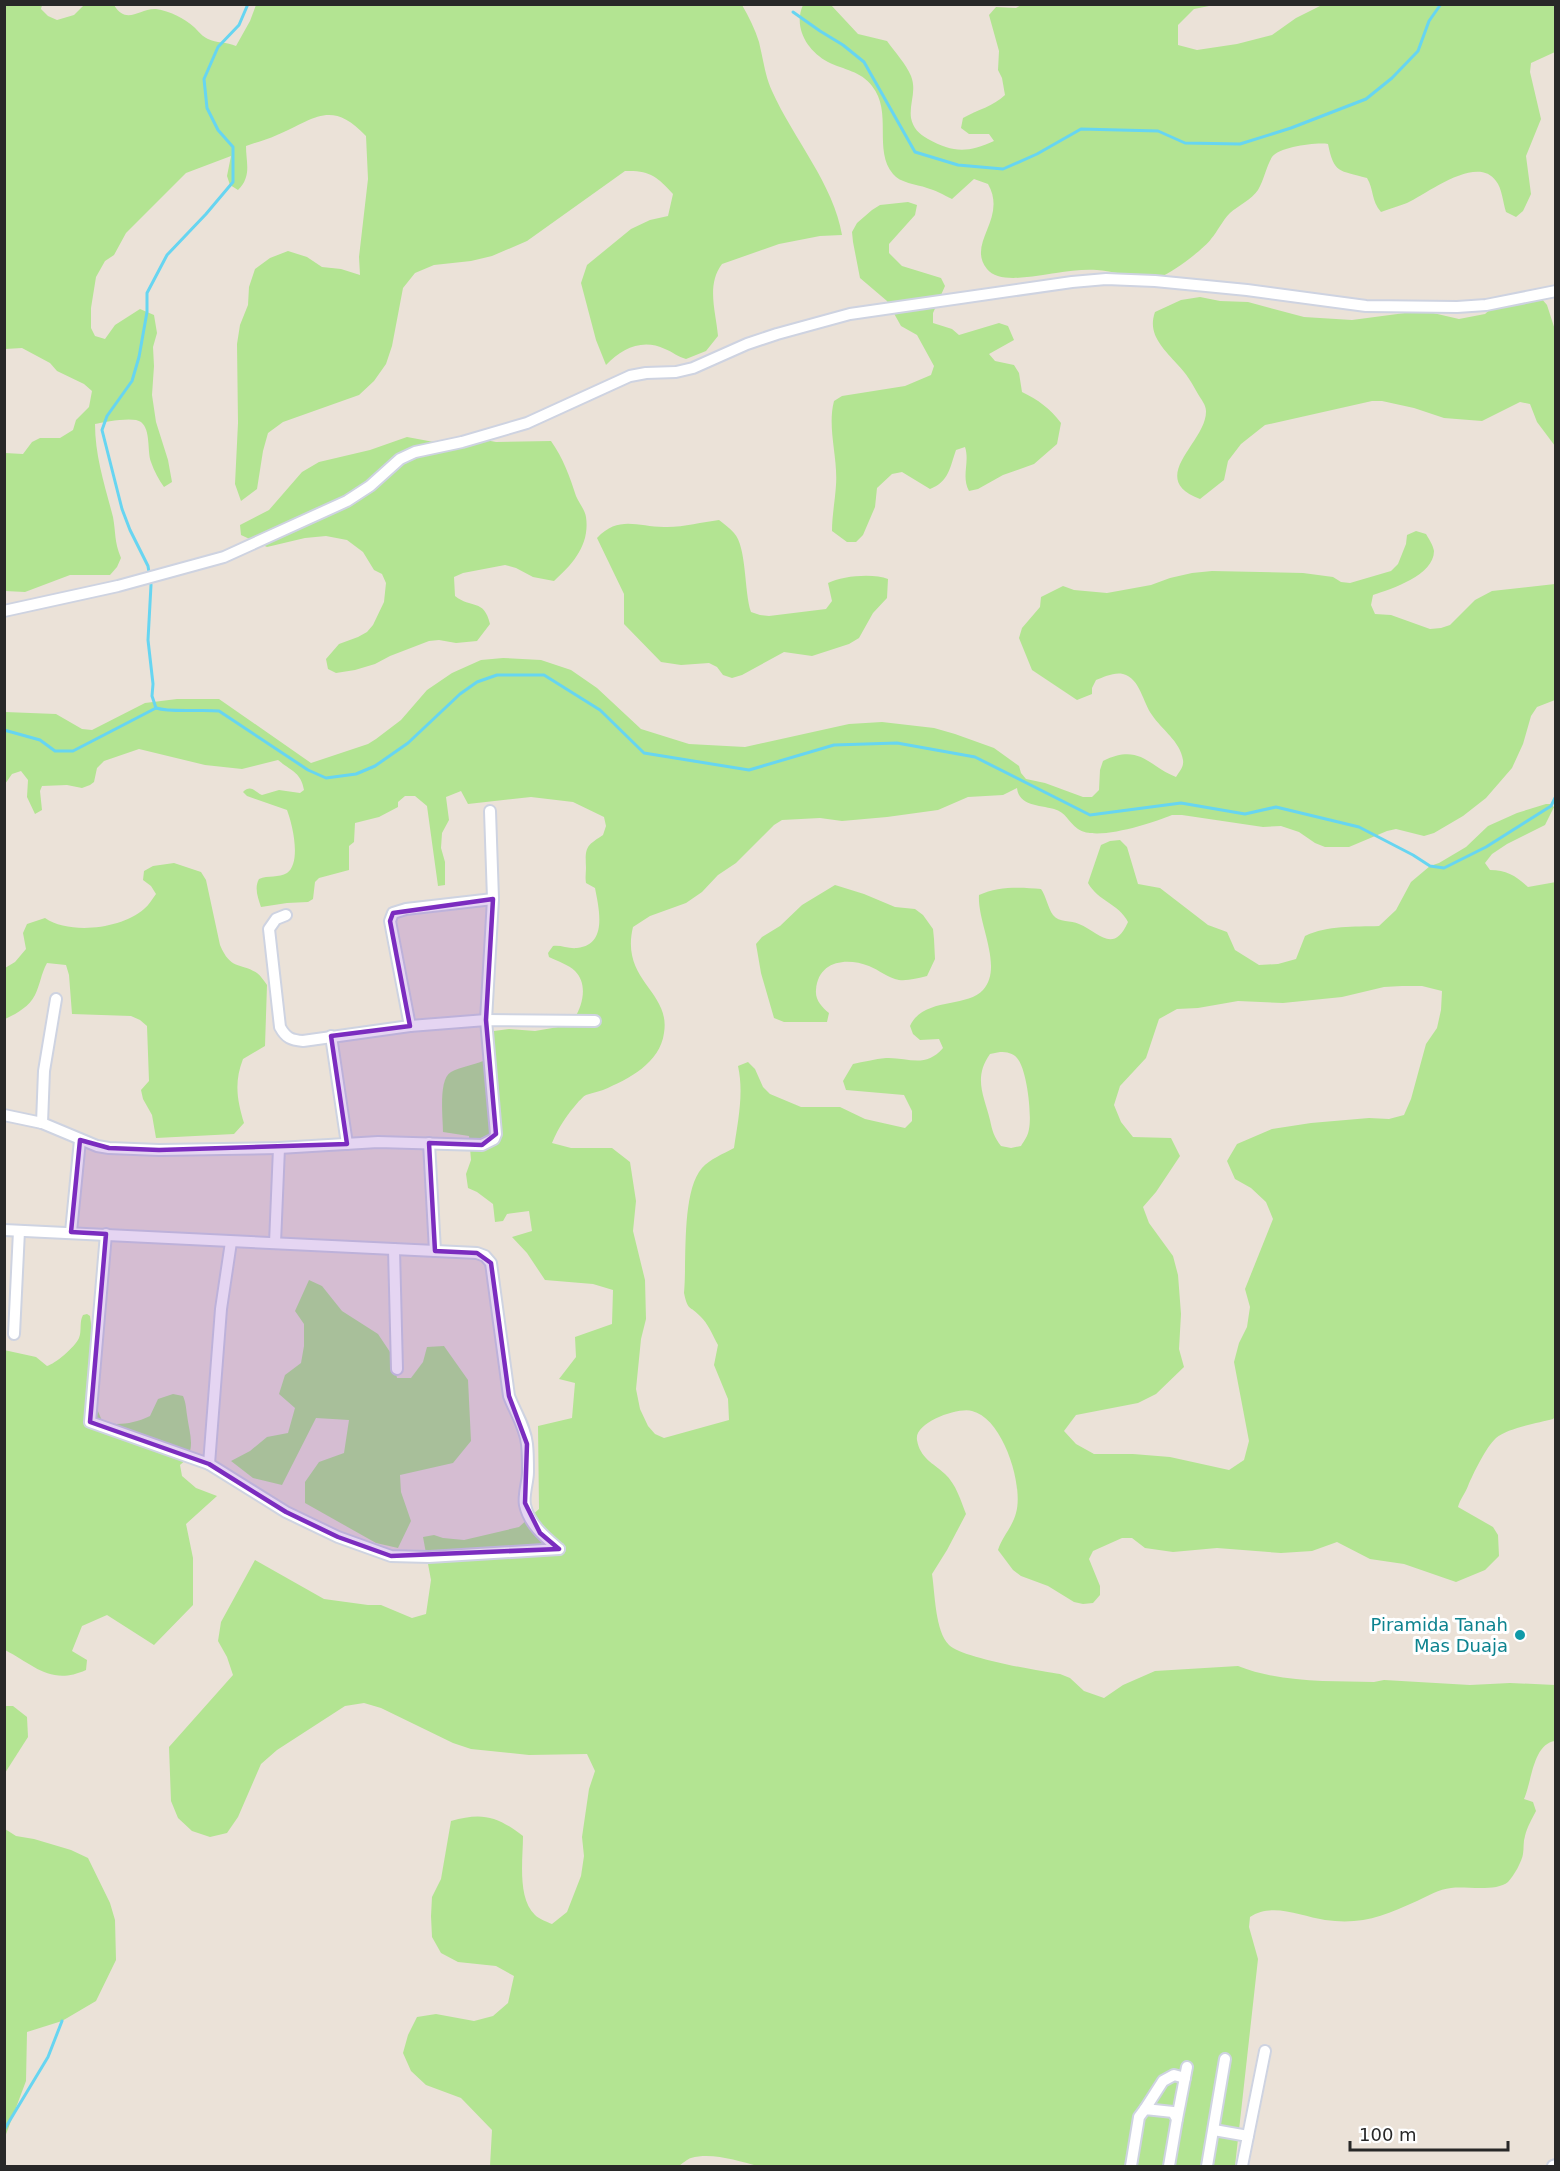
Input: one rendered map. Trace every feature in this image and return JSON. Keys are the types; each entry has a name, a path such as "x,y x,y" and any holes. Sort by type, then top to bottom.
{"street":[{"path":"4,611 118,586 224,557 347,501 370,486 400,459 415,452 462,442 527,423 630,376 676,372 693,368 767,337 850,314 1106,279 1200,285 1366,306 1486,305 1556,291"},
{"path":"4,1115 42,1123 97,1146 129,1149 279,1148 378,1142 482,1145 494,1139 496,1134 486,1020 493,899 490,811"},
{"path":"410,1026 390,921 393,913 406,909 493,899"},
{"path":"286,915 276,919 269,929 280,1028 287,1038 294,1040 410,1026 486,1020 595,1021"},
{"path":"42,1123 44,1071 56,999"},
{"path":"331,1036 347,1144"},
{"path":"71,1232 80,1140"},
{"path":"429,1143 435,1251"},
{"path":"275,1243 279,1148"},
{"path":"4,1230 71,1232 477,1253 485,1256 491,1263 509,1396 520,1420 527,1444 528,1473 525,1503 540,1533 559,1549 440,1557 391,1556 338,1537 285,1512 209,1464 90,1422 106,1234"},
{"path":"14,1334 19,1231"},
{"path":"209,1464 221,1310 231,1242"},
{"path":"394,1250 397,1369"},
{"path":"1242,2166 1265,2051"},
{"path":"1207,2166 1225,2059"},
{"path":"1131,2166 1139,2117 1163,2081 1174,2075 1186,2073 1168,2166"},
{"path":"1145,2109 1173,2112 1177,2119"},
{"path":"1214,2130 1248,2136"}],"highlighted area":[{"path":"493,899 486,1020 496,1134 482,1145 429,1143 435,1251 477,1253 491,1263 509,1396 527,1444 525,1503 540,1533 559,1549 391,1556 338,1537 286,1512 209,1464 90,1422 106,1234 71,1232 80,1140 109,1148 159,1150 347,1144 331,1036 410,1026 390,921 393,913"}],"green space":[{"path":"5,4 42,5 41,9 48,16 57,20 74,15 84,5 114,5 119,11 129,15 156,9 181,18 208,39 236,46 256,5 742,5 757,37 772,91 831,198 842,235 820,236 779,244 722,264 717,272 713,290 718,336 706,351 686,359 649,344 633,346 606,365 596,340 581,283 587,265 631,229 650,220 668,216 673,194 652,175 625,171 527,241 492,256 434,265 415,273 403,288 392,346 386,364 374,381 359,395 283,422 268,433 257,489 241,501 235,484 238,423 237,344 255,269 270,258 288,251 307,257 322,267 341,269 360,275 359,257 368,179 366,136 343,118 332,115 313,119 246,146 247,174 238,190 230,185 227,176 231,156 186,173 126,233 114,255 105,261 96,277 91,308 91,328 95,336 105,339 115,325 140,309 154,315 157,333 153,347 152,395 156,422 168,460 172,482 164,487 157,475 150,457 146,430 141,422 126,419 95,424 99,459 121,558 117,567 110,575 70,575 25,592 5,591 5,453 23,454 32,442 40,438 60,438 73,430 76,420 89,407 92,391 84,384 57,371 50,363 22,348 5,349"},
{"path":"1023,4 1214,5 1194,9 1178,25 1178,45 1197,50 1237,44 1272,35 1296,18 1322,5 1556,5 1555,52 1531,63 1530,72 1541,119 1526,156 1531,194 1523,211 1516,217 1506,212 1496,181 1488,174 1477,172 1452,179 1407,203 1381,212 1367,178 1339,169 1333,161 1328,144 1307,145 1276,153 1255,193 1230,213 1202,249 1165,275 1154,278 1092,270 1019,278 1000,277 987,269 982,259 983,240 993,208 993,197 988,184 974,179 952,199 896,177 887,164 884,154 883,119 878,96 863,77 828,62 814,52 801,30 800,13 803,5 831,5 858,34 887,41 913,81 911,118 915,128 937,144 961,150 976,148 994,141 989,134 969,134 961,128 963,118 991,105 1005,95 998,70 999,51 989,15 996,7 1016,8"},
{"path":"908,202 917,205 915,215 889,244 889,253 902,266 941,278 945,286 933,313 933,323 952,329 959,335 999,323 1008,326 1014,340 989,354 995,361 1014,365 1019,373 1022,392 1043,405 1061,423 1057,444 1034,464 1003,475 978,489 969,491 967,485 965,447 956,450 945,478 930,489 902,472 892,474 877,488 875,507 863,535 856,542 847,542 832,531 836,485 832,432 834,401 842,396 905,386 931,375 934,366 917,335 901,326 887,301 860,278 853,242 852,232 857,223 872,210 880,205"},
{"path":"1506,295 1532,295 1541,298 1547,305 1555,330 1555,446 1537,422 1530,404 1520,402 1482,421 1444,418 1414,408 1372,401 1265,425 1241,444 1228,461 1224,480 1200,499 1185,490 1178,481 1178,470 1204,423 1206,409 1189,378 1158,340 1153,327 1155,312 1181,300 1200,297 1220,301 1248,302 1304,317 1352,320 1405,313 1433,313 1459,319 1485,314"},
{"path":"464,436 496,442 551,441 563,461 585,514 587,527 579,553 554,581 533,577 505,565 463,573 454,577 455,596 481,607 490,624 477,641 456,643 429,641 355,670 336,673 328,669 326,659 339,644 367,632 373,625 384,602 386,583 382,574 374,570 363,552 347,540 326,536 305,538 267,547 241,535 240,525 269,510 302,472 319,462 370,450 407,437 434,442"},
{"path":"719,520 732,531 741,548 751,612 769,616 826,609 832,601 828,583 858,576 888,579 887,598 873,613 859,638 849,644 812,656 784,652 732,678 723,675 717,667 709,663 681,665 661,662 624,624 624,594 597,538 605,531 622,524 674,527"},
{"path":"1416,531 1426,534 1434,551 1432,560 1420,574 1411,580 1373,595 1371,605 1375,614 1391,615 1430,629 1441,628 1450,625 1475,600 1492,591 1555,584 1555,700 1537,707 1531,716 1523,744 1512,768 1486,798 1463,816 1434,833 1424,836 1396,829 1349,847 1325,847 1299,832 1281,826 1263,827 1182,815 1172,815 1124,830 1097,833 1078,829 1058,810 1026,802 1017,788 1003,795 968,797 938,810 887,817 842,821 820,818 782,820 774,825 736,863 718,875 702,892 686,903 650,916 633,927 631,945 633,960 660,1006 664,1019 661,1044 642,1069 623,1081 584,1096 557,1131 552,1143 571,1148 612,1148 630,1162 636,1201 633,1231 645,1280 646,1319 641,1339 636,1389 640,1409 648,1426 655,1434 664,1438 729,1420 728,1399 714,1365 718,1345 705,1322 688,1306 684,1293 686,1228 691,1193 695,1179 702,1168 713,1159 734,1148 740,1097 738,1066 748,1062 755,1069 763,1087 770,1094 801,1107 840,1107 865,1119 905,1128 912,1121 912,1111 904,1095 846,1090 843,1081 853,1064 886,1058 923,1060 930,1058 943,1048 939,1039 920,1040 913,1034 910,1026 916,1017 925,1011 976,996 989,980 990,957 979,906 979,895 1002,889 1041,889 1056,918 1079,924 1105,938 1117,937 1128,922 1088,883 1101,845 1120,840 1127,847 1138,884 1160,888 1208,925 1227,932 1235,950 1259,965 1278,964 1296,959 1305,936 1314,932 1341,927 1379,926 1396,910 1411,882 1430,866 1466,847 1488,826 1517,813 1546,804 1554,807 1545,825 1507,844 1492,854 1485,863 1490,870 1511,874 1528,887 1556,882 1555,1417 1515,1429 1496,1438 1480,1461 1460,1501 1458,1507 1493,1527 1498,1535 1499,1556 1485,1570 1456,1582 1404,1564 1370,1559 1337,1542 1312,1551 1281,1553 1217,1548 1173,1552 1145,1548 1132,1538 1122,1538 1093,1551 1089,1559 1100,1586 1100,1595 1093,1603 1074,1602 1048,1586 1021,1576 1013,1570 998,1550 1015,1518 1018,1501 1009,1454 993,1426 983,1416 972,1411 958,1411 938,1417 922,1427 917,1440 924,1456 952,1483 966,1514 932,1574 938,1621 944,1639 949,1645 969,1655 1060,1674 1070,1678 1084,1691 1104,1698 1123,1685 1155,1671 1238,1666 1271,1676 1306,1680 1555,1685 1555,1741 1542,1749 1538,1756 1524,1799 1533,1802 1536,1811 1526,1833 1522,1857 1517,1868 1508,1882 1503,1885 1489,1888 1447,1889 1394,1911 1362,1920 1325,1920 1277,1910 1250,1917 1249,1927 1258,1959 1235,2166 758,2166 725,2158 699,2156 686,2160 679,2166 490,2166 492,2130 461,2098 426,2085 411,2071 403,2053 408,2035 417,2017 436,2014 474,2021 493,2016 508,2003 514,1976 496,1966 458,1962 441,1953 432,1937 432,1897 441,1879 451,1821 481,1817 497,1820 523,1836 523,1889 529,1908 535,1915 552,1924 567,1912 581,1876 584,1856 582,1837 589,1789 595,1771 587,1754 529,1755 471,1749 453,1743 381,1708 364,1703 345,1706 277,1750 261,1764 238,1817 227,1833 210,1837 192,1831 178,1818 171,1801 169,1747 233,1675 218,1641 221,1622 255,1560 324,1599 381,1605 412,1618 426,1614 431,1580 423,1537 434,1535 464,1540 519,1527 539,1509 538,1426 572,1418 575,1383 559,1379 576,1357 575,1337 612,1324 613,1290 593,1284 545,1280 527,1253 512,1237 532,1231 529,1211 507,1214 503,1221 495,1222 493,1204 468,1188 466,1174 471,1160 469,1136 443,1132 443,1090 444,1082 451,1072 483,1061 494,1031 509,1029 535,1031 570,1025 574,1019 583,991 580,977 570,967 549,957 548,953 553,946 577,948 587,945 597,933 598,906 595,888 586,883 586,856 590,845 603,835 606,826 604,817 573,802 531,797 468,804 461,791 446,797 449,820 442,833 441,848 445,862 445,885 438,886 427,806 415,796 405,796 398,802 398,807 379,817 355,823 354,842 349,846 349,870 319,878 315,882 313,899 308,902 261,907 257,889 259,879 284,875 292,868 295,852 293,833 287,810 247,796 243,792 251,789 262,795 279,790 300,793 304,790 298,775 278,760 242,769 205,765 139,749 104,761 97,768 94,782 90,785 82,788 67,785 42,786 40,791 42,810 35,814 27,797 28,780 21,771 12,774 5,784 5,712 56,714 82,729 92,730 145,703 177,699 219,699 311,763 368,744 401,720 427,690 452,673 481,660 503,658 541,660 571,670 597,688 641,729 689,744 745,747 849,724 882,722 934,728 994,748 1019,766 1026,779 1045,783 1083,797 1092,797 1099,790 1103,761 1126,754 1135,755 1176,777 1183,760 1178,747 1152,715 1137,686 1129,676 1116,674 1096,680 1092,694 1077,700 1032,670 1019,638 1022,628 1040,607 1041,597 1063,586 1074,590 1107,593 1151,585 1192,573 1212,571 1303,573 1333,577 1341,582 1350,583 1391,571 1398,564 1407,535","holes":["1422,986 1442,991 1437,1028 1426,1044 1411,1099 1404,1115 1389,1119 1369,1118 1272,1129 1237,1144 1227,1161 1235,1179 1251,1188 1266,1202 1273,1219 1245,1289 1250,1307 1247,1327 1239,1343 1234,1362 1249,1441 1244,1460 1229,1470 1170,1457 1094,1454 1076,1444 1064,1431 1076,1415 1138,1403 1156,1394 1184,1367 1179,1349 1181,1314 1178,1275 1173,1256 1149,1223 1143,1207 1180,1156 1171,1138 1133,1137 1121,1122 1114,1105 1120,1086 1146,1058 1159,1019 1177,1009 1238,1001 1283,1003 1342,997 1384,987","1000,1052 1014,1055 1021,1064 1029,1103 1028,1134 1021,1146 1011,1148 1001,1146 995,1136 981,1087 985,1063 990,1054"]},
{"path":"174,863 201,872 206,880 220,945 224,953 236,965 257,973 267,985 265,1046 243,1059 238,1075 238,1091 244,1123 234,1134 156,1138 152,1115 141,1090 149,1081 147,1026 131,1016 72,1014 66,965 47,963 37,991 29,1003 22,1010 5,1019 5,968 15,962 26,949 23,933 27,924 45,918 68,927 81,928 122,921 144,909 156,894 143,880 144,871 153,866"},
{"path":"835,885 895,907 915,909 923,915 933,929 935,959 927,976 906,980 895,979 860,963 835,964 822,973 816,990 818,1000 829,1013 827,1022 784,1022 774,1018 761,973 756,944 802,905"},
{"path":"309,1280 322,1286 342,1311 378,1334 392,1355 397,1378 411,1378 423,1362 427,1347 444,1346 468,1380 471,1441 453,1463 400,1475 401,1492 411,1521 398,1548 376,1543 305,1503 305,1482 319,1462 344,1453 349,1420 316,1418 282,1485 253,1478 231,1461 250,1451 267,1437 288,1433 295,1408 279,1394 285,1375 301,1363 304,1324 295,1311"},
{"path":"83,1315 90,1316 98,1373 97,1409 103,1423 121,1424 138,1421 150,1416 158,1399 173,1394 183,1396 191,1448 186,1460 180,1465 182,1476 196,1488 217,1496 186,1524 193,1558 193,1605 154,1645 107,1615 82,1626 72,1651 87,1660 86,1670 63,1676 43,1672 5,1650 4,1350 36,1357 47,1366 51,1365 77,1342"},
{"path":"5,1706 13,1706 27,1717 28,1737 5,1773"},
{"path":"5,1829 16,1836 71,1850 88,1858 110,1903 115,1920 116,1960 96,2001 62,2021 27,2032 26,2081 5,2137"}],"waterway":[{"path":"156,708 152,696 153,684 148,640 151,585 148,566 122,509 102,430 107,416 132,381 147,312 147,293 167,255 233,182 233,147 218,130 207,108 204,79 218,47 239,25 248,4"},
{"path":"793,12 843,45 864,62 915,152 958,165 1003,169 1037,154 1081,129 1158,131 1185,143 1240,144 1291,128 1366,99 1392,78 1418,51 1429,21 1441,4"},
{"path":"4,730 40,740 55,751 73,751 156,708 219,711 308,770 326,778 356,774 375,766 408,743 460,694 477,682 497,675 544,675 600,710 644,753 749,770 834,745 897,743 975,757 1090,815 1181,803 1245,814 1276,807 1359,827 1430,866 1444,868 1486,847 1551,806 1556,796"},
{"path":"4,2130 48,2057 62,2021"}],"place":[{"name":"Piramida Tanah Mas Duaja","path":"1520,1635"}]}
